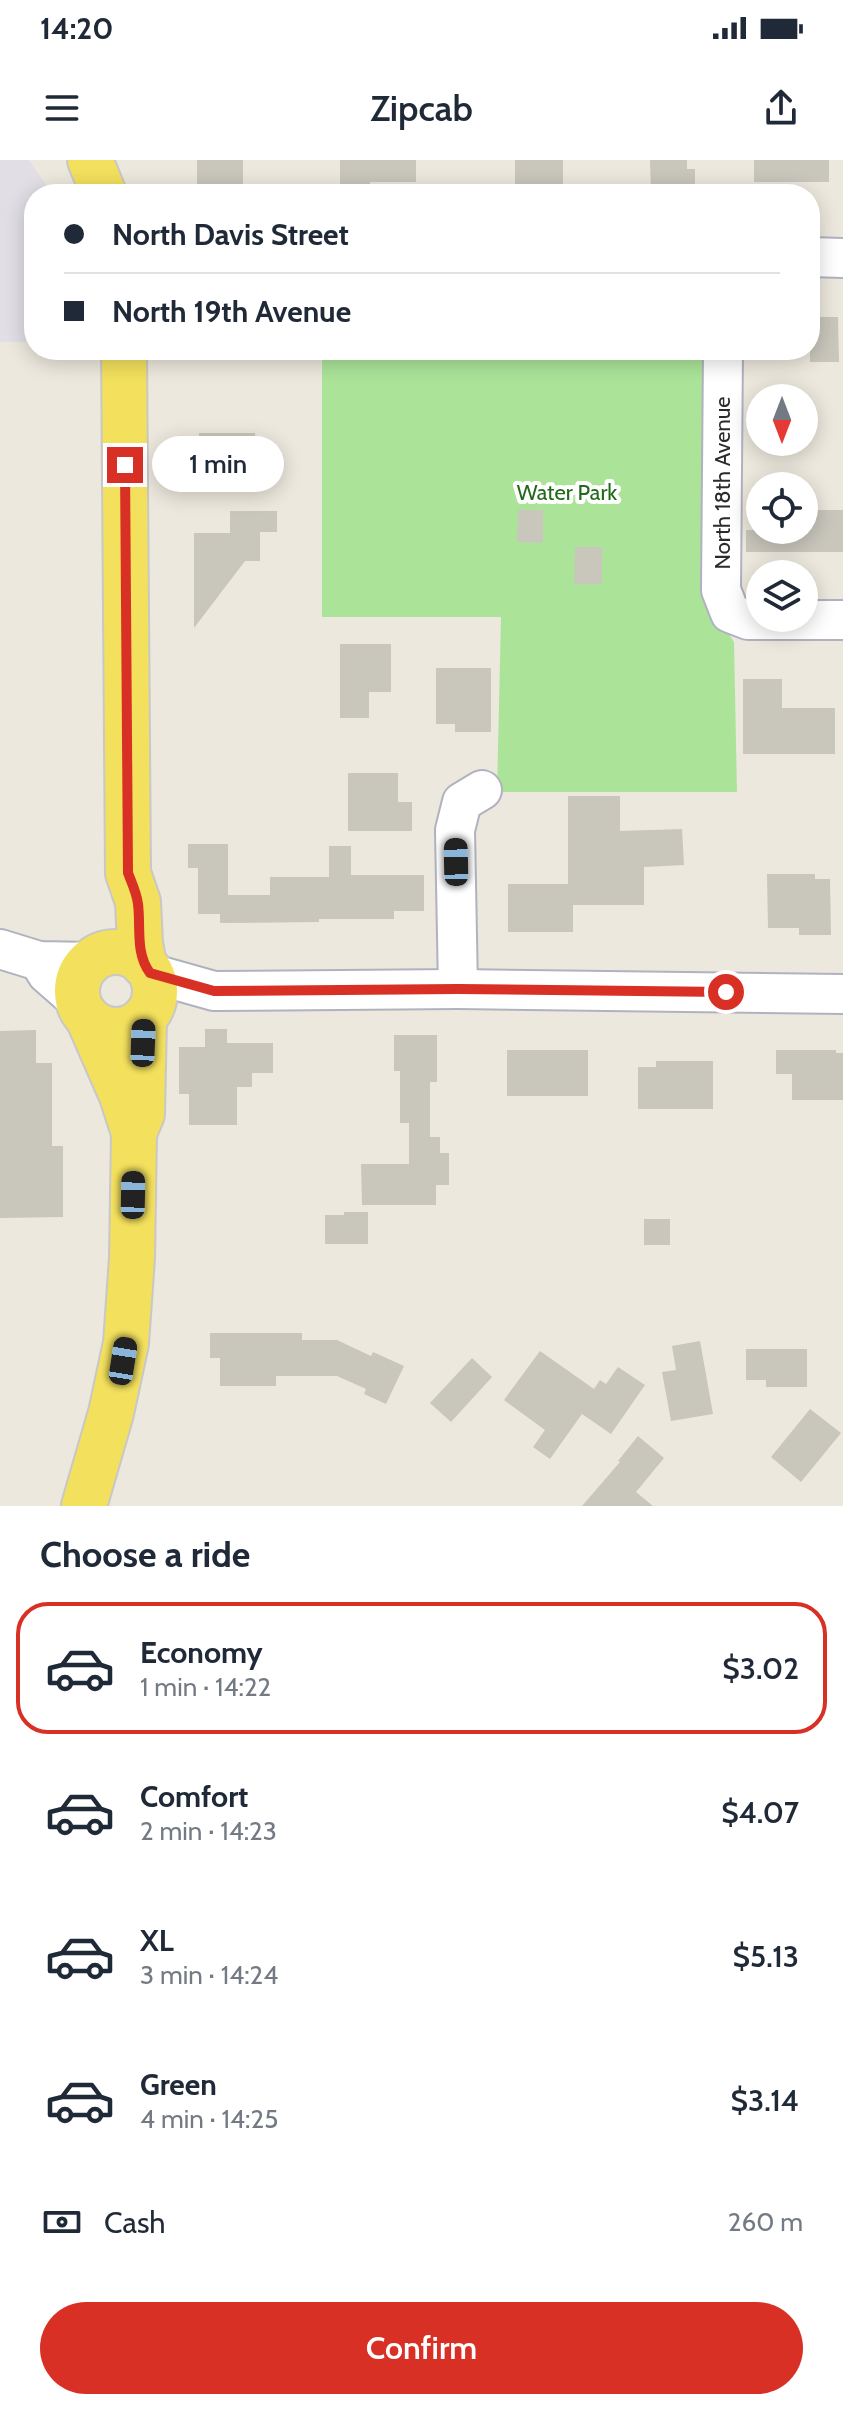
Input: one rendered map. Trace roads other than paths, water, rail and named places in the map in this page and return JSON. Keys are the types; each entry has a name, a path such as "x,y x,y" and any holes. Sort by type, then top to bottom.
{"main road":[{"path":"90,160 100,184"},
{"path":"89,985 113,953 138,959 147,993 129,1028 112,1030 95,1024 89,985 115,919 128,873 124,360"},
{"path":"128,873 138,902 147,993 142,1114 134,1133"},
{"path":"84,1506 111,1413 126,1343 132,1258 134,1133 114,1077 89,985"}],"street":[{"path":"820,257 843,258"},
{"name":"North 18th Avenue","path":"723,360 721,590 730,613 748,620 843,620"},
{"path":"458,989 455,830 462,802 482,790"},
{"path":"0,949 39,961 47,974 89,985"},
{"path":"147,993 168,1006 214,991 458,989 843,994"}],"park label":[{"name":"Water Park","path":"567,492"}]}
